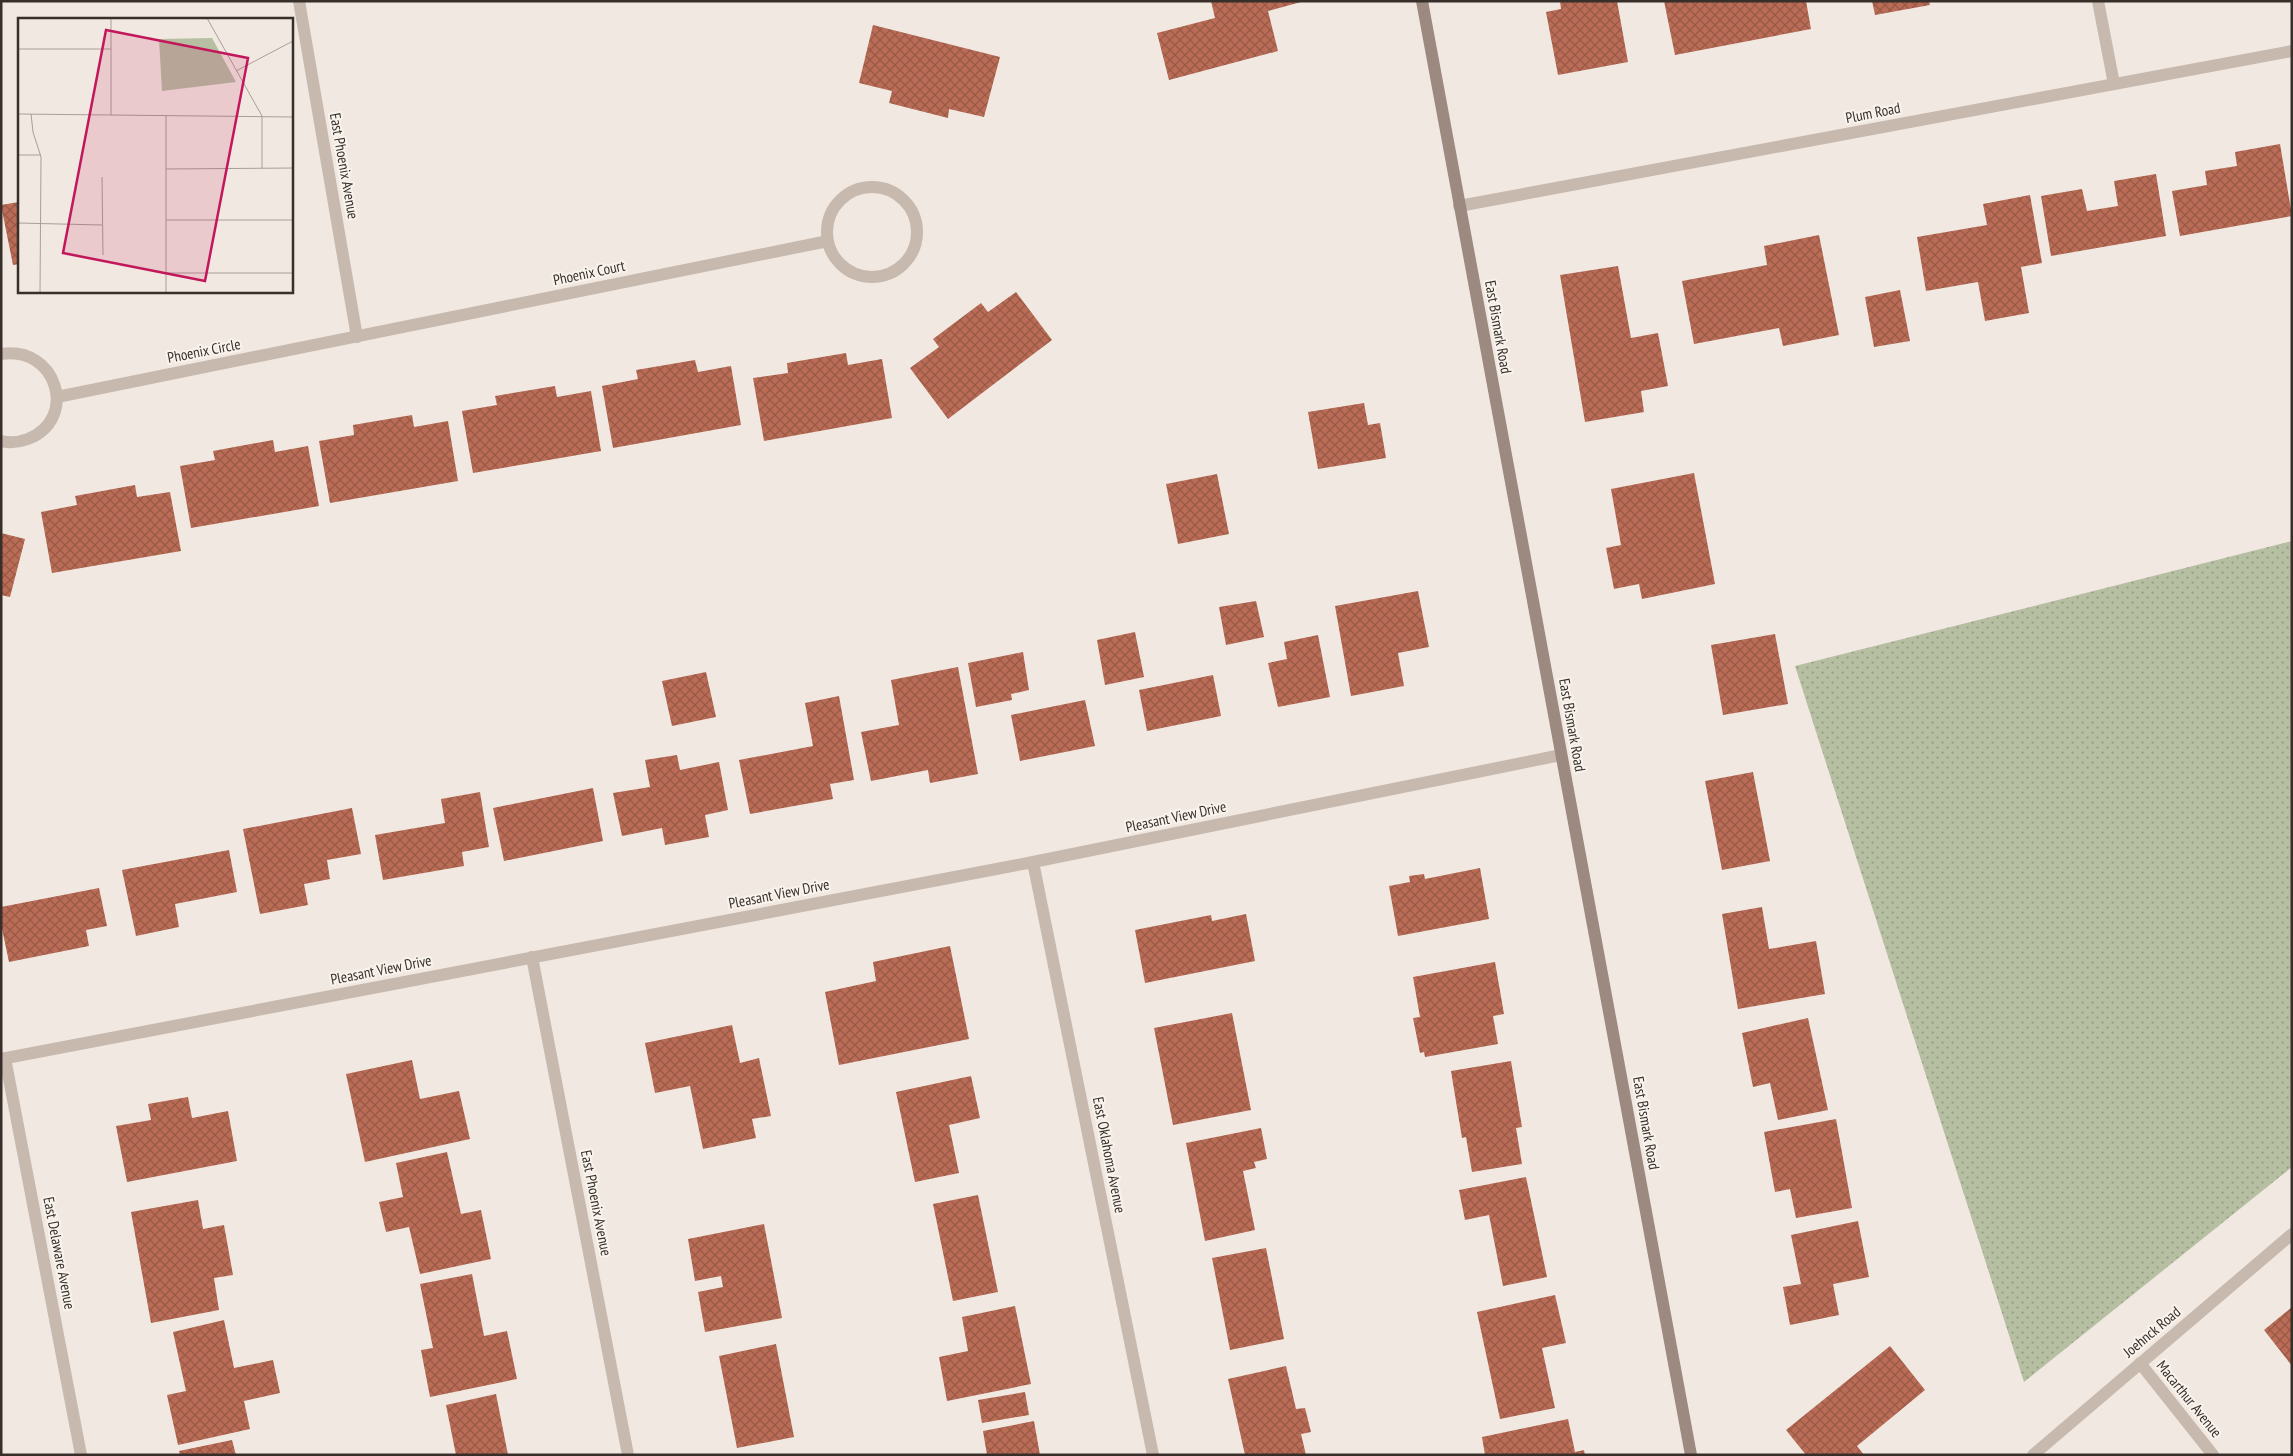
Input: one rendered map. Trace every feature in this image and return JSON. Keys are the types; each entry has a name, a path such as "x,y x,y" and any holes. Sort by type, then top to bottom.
{"street":[{"name":"East Phoenix Avenue","path":"299,1 357,337"},
{"name":"East Bismark Road","path":"1422,1 1691,1455"},
{"path":"2098,1 2114,84"},
{"name":"Plum Road","path":"1460,206 2292,51"},
{"path":"866,187 880,187 893,192 904,200 912,211 917,224 916,239 912,253 902,265 889,274 874,276 858,274 844,267 834,255 828,241 828,225 832,210 847,195 866,187"},
{"name":"Phoenix Court","path":"357,337 828,241"},
{"name":"Phoenix Circle","path":"57,397 357,337"},
{"path":"1,354 26,355 38,361 55,383 57,397 55,412 47,426 35,436 21,442 1,441"},
{"name":"Pleasant View Drive","path":"3,1058 1033,862 1561,755"},
{"name":"East Oklahoma Avenue","path":"1033,862 1153,1455"},
{"name":"East Phoenix Avenue","path":"532,958 628,1455"},
{"name":"East Delaware Avenue","path":"3,1058 80,1455"},
{"name":"Joehnck Road","path":"2033,1455 2292,1234"},
{"name":"Macarthur Avenue","path":"2140,1363 2213,1455"}],"green space":[{"path":"2292,541 2292,1167 2024,1382 1795,666"}],"building":[{"path":"1211,1 1301,2 1268,11 1278,51 1169,80 1157,33 1215,18"},
{"path":"1560,1 1617,1 1628,62 1558,75 1546,12 1561,9"},
{"path":"1664,1 1806,1 1811,29 1675,55"},
{"path":"1872,1 1929,1 1930,5 1875,15"},
{"path":"873,25 1000,57 984,117 949,109 948,118 889,103 892,91 859,83"},
{"path":"2280,144 2292,216 2180,236 2172,191 2207,185 2205,171 2237,166 2235,152"},
{"path":"2156,174 2166,236 2051,256 2041,196 2082,189 2087,211 2118,206 2114,181"},
{"path":"2030,195 2042,263 2021,267 2029,313 1985,321 1978,282 1926,291 1917,237 1987,225 1983,204"},
{"path":"18,202 18,264 13,265 1,205"},
{"path":"1819,235 1839,335 1783,346 1779,328 1694,344 1682,281 1767,265 1764,246"},
{"path":"1618,266 1631,338 1658,333 1668,386 1641,391 1644,412 1585,422 1560,275"},
{"path":"1900,290 1910,341 1874,347 1865,297"},
{"path":"1016,292 1052,340 948,419 910,368 939,347 933,339 981,303 988,312"},
{"path":"846,353 848,365 882,359 892,418 764,441 753,378 788,373 787,363"},
{"path":"695,360 698,372 731,366 741,425 613,448 602,386 638,379 636,370"},
{"path":"555,386 557,397 591,391 601,451 473,473 462,411 497,405 495,396"},
{"path":"1364,403 1368,425 1380,423 1386,458 1318,469 1308,412"},
{"path":"412,415 414,427 448,421 458,481 330,503 319,441 354,435 353,425"},
{"path":"273,440 275,452 308,446 319,506 191,528 180,466 215,460 213,451"},
{"path":"1694,473 1715,584 1642,599 1639,584 1614,589 1606,548 1621,545 1611,489"},
{"path":"1217,474 1229,534 1178,544 1166,484"},
{"path":"135,485 137,497 170,492 181,551 52,573 41,512 77,505 75,496"},
{"path":"1,533 25,539 10,597 1,595"},
{"path":"1418,591 1429,647 1398,653 1404,686 1351,696 1335,606"},
{"path":"1256,601 1264,637 1226,645 1219,607"},
{"path":"1135,632 1144,677 1105,685 1097,640"},
{"path":"1775,634 1788,704 1723,715 1711,645"},
{"path":"1318,635 1330,697 1278,707 1268,663 1287,659 1284,642"},
{"path":"1023,652 1029,690 1011,694 1012,700 976,707 968,663"},
{"path":"958,667 978,774 930,783 928,770 871,781 861,732 899,725 891,680"},
{"path":"706,672 716,717 672,726 662,681"},
{"path":"1213,675 1221,716 1147,731 1139,690"},
{"path":"839,696 854,780 830,784 833,799 750,814 739,760 813,746 805,703"},
{"path":"1085,700 1095,746 1020,761 1011,715"},
{"path":"677,755 680,770 719,762 728,810 705,815 709,837 665,845 662,828 622,836 613,793 650,787 645,760"},
{"path":"1753,772 1770,861 1722,870 1705,781"},
{"path":"593,788 603,841 504,861 493,808"},
{"path":"480,792 489,847 462,852 464,866 383,880 375,835 445,823 441,799"},
{"path":"352,808 361,854 327,860 330,879 304,884 308,905 260,914 243,829"},
{"path":"229,850 237,892 175,904 179,927 136,936 122,870"},
{"path":"1480,868 1489,919 1398,936 1389,886 1410,882 1409,876 1424,874 1425,879"},
{"path":"99,888 107,926 86,930 89,946 9,962 1,924 1,907"},
{"path":"1762,907 1769,949 1816,941 1825,994 1738,1009 1722,914"},
{"path":"1246,914 1255,961 1145,983 1135,930 1211,915 1212,921"},
{"path":"950,946 969,1039 839,1065 825,992 876,981 873,962"},
{"path":"1495,962 1504,1014 1493,1016 1498,1044 1425,1057 1424,1052 1420,1053 1413,1018 1420,1017 1413,977"},
{"path":"1232,1013 1251,1110 1173,1125 1154,1028"},
{"path":"1808,1018 1828,1110 1778,1120 1770,1083 1753,1087 1742,1033"},
{"path":"732,1025 740,1063 759,1058 771,1116 752,1119 756,1138 703,1149 690,1086 655,1093 645,1043"},
{"path":"412,1060 420,1099 459,1091 470,1139 365,1162 346,1074"},
{"path":"1511,1061 1522,1127 1516,1128 1522,1164 1472,1172 1466,1137 1462,1138 1451,1071"},
{"path":"971,1076 980,1118 949,1125 959,1173 915,1182 896,1092"},
{"path":"188,1097 192,1118 228,1111 237,1161 127,1182 116,1126 151,1120 148,1104"},
{"path":"1836,1119 1852,1208 1796,1218 1790,1189 1775,1192 1764,1132"},
{"path":"1261,1128 1267,1159 1254,1162 1256,1168 1243,1171 1255,1230 1205,1241 1186,1143"},
{"path":"447,1152 461,1214 481,1210 491,1259 420,1274 409,1227 386,1232 379,1202 403,1197 396,1163"},
{"path":"1526,1177 1547,1277 1503,1286 1489,1215 1465,1220 1459,1190"},
{"path":"978,1195 998,1292 953,1301 933,1204"},
{"path":"198,1200 203,1229 224,1225 233,1275 214,1278 219,1310 151,1323 131,1212"},
{"path":"1858,1221 1869,1277 1833,1284 1839,1315 1790,1325 1783,1287 1801,1284 1791,1235"},
{"path":"764,1224 782,1318 705,1332 698,1292 723,1287 721,1276 695,1281 688,1239"},
{"path":"1266,1248 1284,1339 1230,1350 1212,1258"},
{"path":"472,1274 484,1336 507,1331 517,1379 430,1397 421,1350 433,1348 420,1284"},
{"path":"1555,1295 1566,1343 1542,1348 1555,1408 1500,1419 1477,1312"},
{"path":"1015,1306 1031,1384 947,1401 939,1357 968,1351 962,1317"},
{"path":"2292,1307 2292,1366 2264,1330"},
{"path":"224,1320 234,1368 273,1360 280,1393 244,1401 250,1429 178,1445 167,1395 186,1391 173,1332"},
{"path":"776,1344 794,1437 737,1448 719,1356"},
{"path":"1890,1346 1925,1390 1857,1446 1864,1455 1806,1455 1786,1430"},
{"path":"1286,1366 1296,1409 1305,1408 1311,1432 1301,1434 1306,1455 1245,1455 1228,1379"},
{"path":"1025,1392 1029,1415 982,1423 978,1400"},
{"path":"496,1394 508,1455 456,1455 446,1405"},
{"path":"1568,1419 1575,1452 1584,1450 1585,1455 1485,1455 1482,1437"},
{"path":"1034,1421 1040,1455 987,1455 983,1431"},
{"path":"232,1440 236,1455 180,1455 179,1451"}]}
